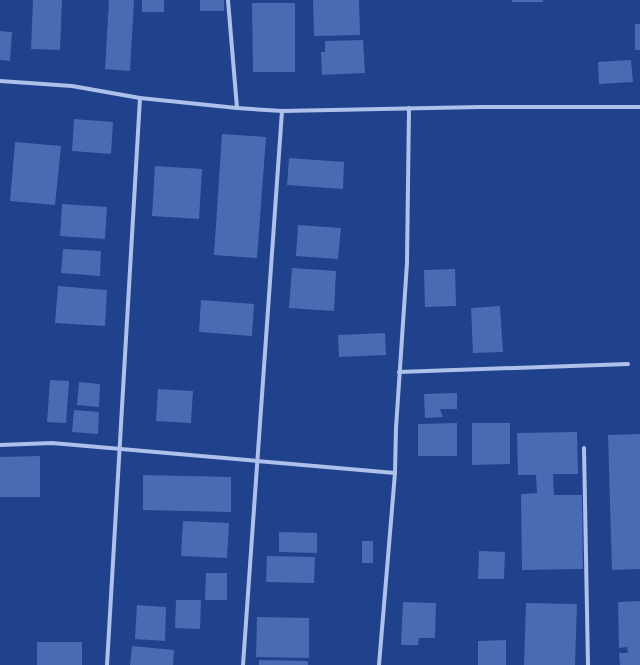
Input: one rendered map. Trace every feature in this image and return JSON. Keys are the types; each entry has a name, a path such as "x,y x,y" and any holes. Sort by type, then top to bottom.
{"street":[{"path":"228,0 237,108"},
{"path":"0,81 72,86 140,98 282,111 480,107 640,107"},
{"path":"107,665 140,98"},
{"path":"379,665 395,473 399,372 407,263 409,108"},
{"path":"243,665 270,299 282,111"},
{"path":"399,372 628,364"},
{"path":"0,445 52,443 395,473"},
{"path":"584,448 588,665"}],"building":[{"path":"33,0 62,0 60,50 31,49"},
{"path":"109,0 134,0 130,71 105,69"},
{"path":"142,0 164,0 164,12 142,12"},
{"path":"200,0 224,0 224,11 200,11"},
{"path":"313,0 359,0 360,35 314,36"},
{"path":"512,0 543,0 543,2 512,2"},
{"path":"252,3 295,3 295,72 253,72"},
{"path":"635,24 640,24 640,50 635,50"},
{"path":"0,31 12,32 10,61 0,60"},
{"path":"363,40 365,73 322,75 321,52 325,52 325,41"},
{"path":"631,60 633,82 599,84 598,62"},
{"path":"74,119 113,122 111,154 72,151"},
{"path":"222,134 266,137 257,258 214,255"},
{"path":"15,142 61,146 55,205 10,201"},
{"path":"289,158 344,162 343,189 287,185"},
{"path":"155,166 202,169 199,219 152,216"},
{"path":"62,204 107,207 105,239 60,236"},
{"path":"298,225 341,228 338,259 296,256"},
{"path":"63,249 101,251 100,276 61,273"},
{"path":"292,268 336,271 334,311 289,308"},
{"path":"455,269 456,306 425,307 424,270"},
{"path":"58,286 107,290 105,326 55,323"},
{"path":"201,300 254,304 252,336 199,332"},
{"path":"500,306 503,352 473,353 471,308"},
{"path":"385,333 386,355 339,357 338,335"},
{"path":"50,380 69,381 66,423 47,422"},
{"path":"79,382 100,384 99,407 77,405"},
{"path":"158,389 193,391 191,423 156,421"},
{"path":"457,393 457,409 440,409 443,417 425,418 424,394"},
{"path":"74,410 99,412 98,434 72,432"},
{"path":"457,423 457,456 418,456 418,424"},
{"path":"472,423 510,423 510,464 472,465"},
{"path":"577,432 578,474 553,474 554,495 582,495 583,569 522,570 521,494 537,493 536,475 518,475 517,433"},
{"path":"640,434 640,569 612,570 608,435"},
{"path":"40,456 40,497 0,497 0,457"},
{"path":"143,475 231,477 231,512 143,510"},
{"path":"183,521 229,523 227,558 181,556"},
{"path":"279,532 317,533 317,553 279,552"},
{"path":"362,541 373,541 373,563 362,563"},
{"path":"479,551 505,552 504,579 478,579"},
{"path":"267,556 315,557 314,583 266,582"},
{"path":"206,573 227,573 227,600 205,600"},
{"path":"176,600 201,600 200,629 175,628"},
{"path":"640,601 640,665 620,665 619,653 628,653 627,647 619,648 618,602"},
{"path":"403,602 436,603 435,638 419,638 418,645 401,645"},
{"path":"526,603 577,604 575,665 524,665"},
{"path":"137,605 166,607 165,641 135,639"},
{"path":"257,617 309,618 309,658 256,657"},
{"path":"506,640 506,665 478,665 478,641"},
{"path":"37,642 82,642 82,665 37,665"},
{"path":"132,646 174,650 173,665 130,665"},
{"path":"259,660 308,661 308,665 259,665"}]}
